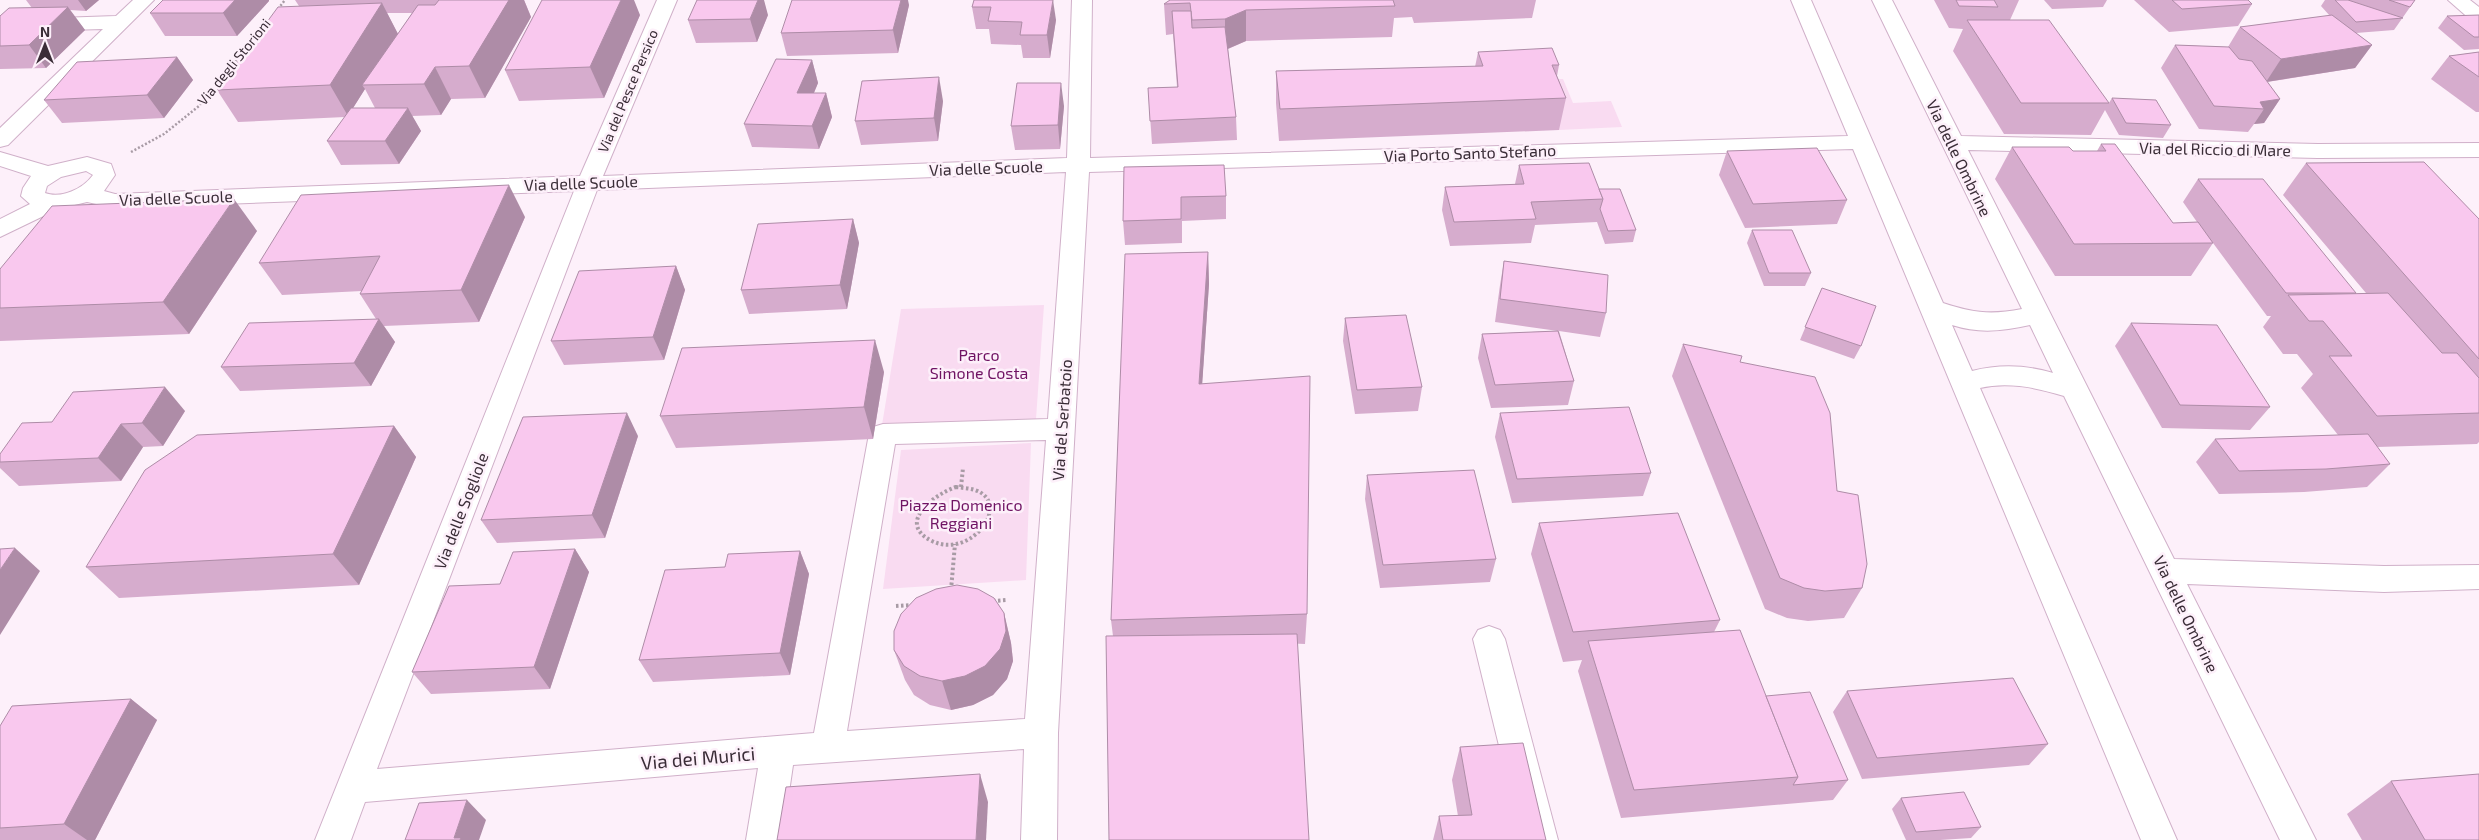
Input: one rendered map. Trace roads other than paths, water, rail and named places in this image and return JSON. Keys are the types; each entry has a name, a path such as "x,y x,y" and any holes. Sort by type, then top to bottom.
{"street":[{"path":"0,140 144,0"},
{"name":"Via del Pesce Persico","path":"589,182 668,0"},
{"name":"Via del Serbatoio","path":"1039,840 1041,733 1078,165 1082,0"},
{"path":"1801,0 2159,840"},
{"name":"Via delle Ombrine","path":"1882,0 2036,315 2165,570 2298,840"},
{"path":"2458,0 2479,17"},
{"path":"0,26 120,22"},
{"name":"Via Porto Santo Stefano","path":"1078,165 1862,142"},
{"name":"Via del Riccio di Mare","path":"1951,143 2308,151 2479,150"},
{"path":"0,159 50,174"},
{"path":"0,230 52,203 85,194 102,181 103,169 97,165 76,165 50,174 35,186 32,192 33,196 38,200 52,203"},
{"name":"Via delle Scuole","path":"85,194 115,201 1078,165"},
{"name":"Via delle Sogliole","path":"333,840 589,182"},
{"path":"1932,309 1969,321 1997,323 2036,315"},
{"path":"1964,384 1994,375 2038,378 2073,389"},
{"path":"828,747 883,434 1061,429"},
{"path":"2165,570 2384,579 2479,577"},
{"path":"1489,639 1540,840"},
{"name":"Via dei Murici","path":"355,787 828,747 1041,733"},
{"path":"764,840 778,751"}],"park label":[{"name":"Parco Simone Costa","path":"979,364"},
{"name":"Piazza Domenico Reggiani","path":"961,514"}]}
